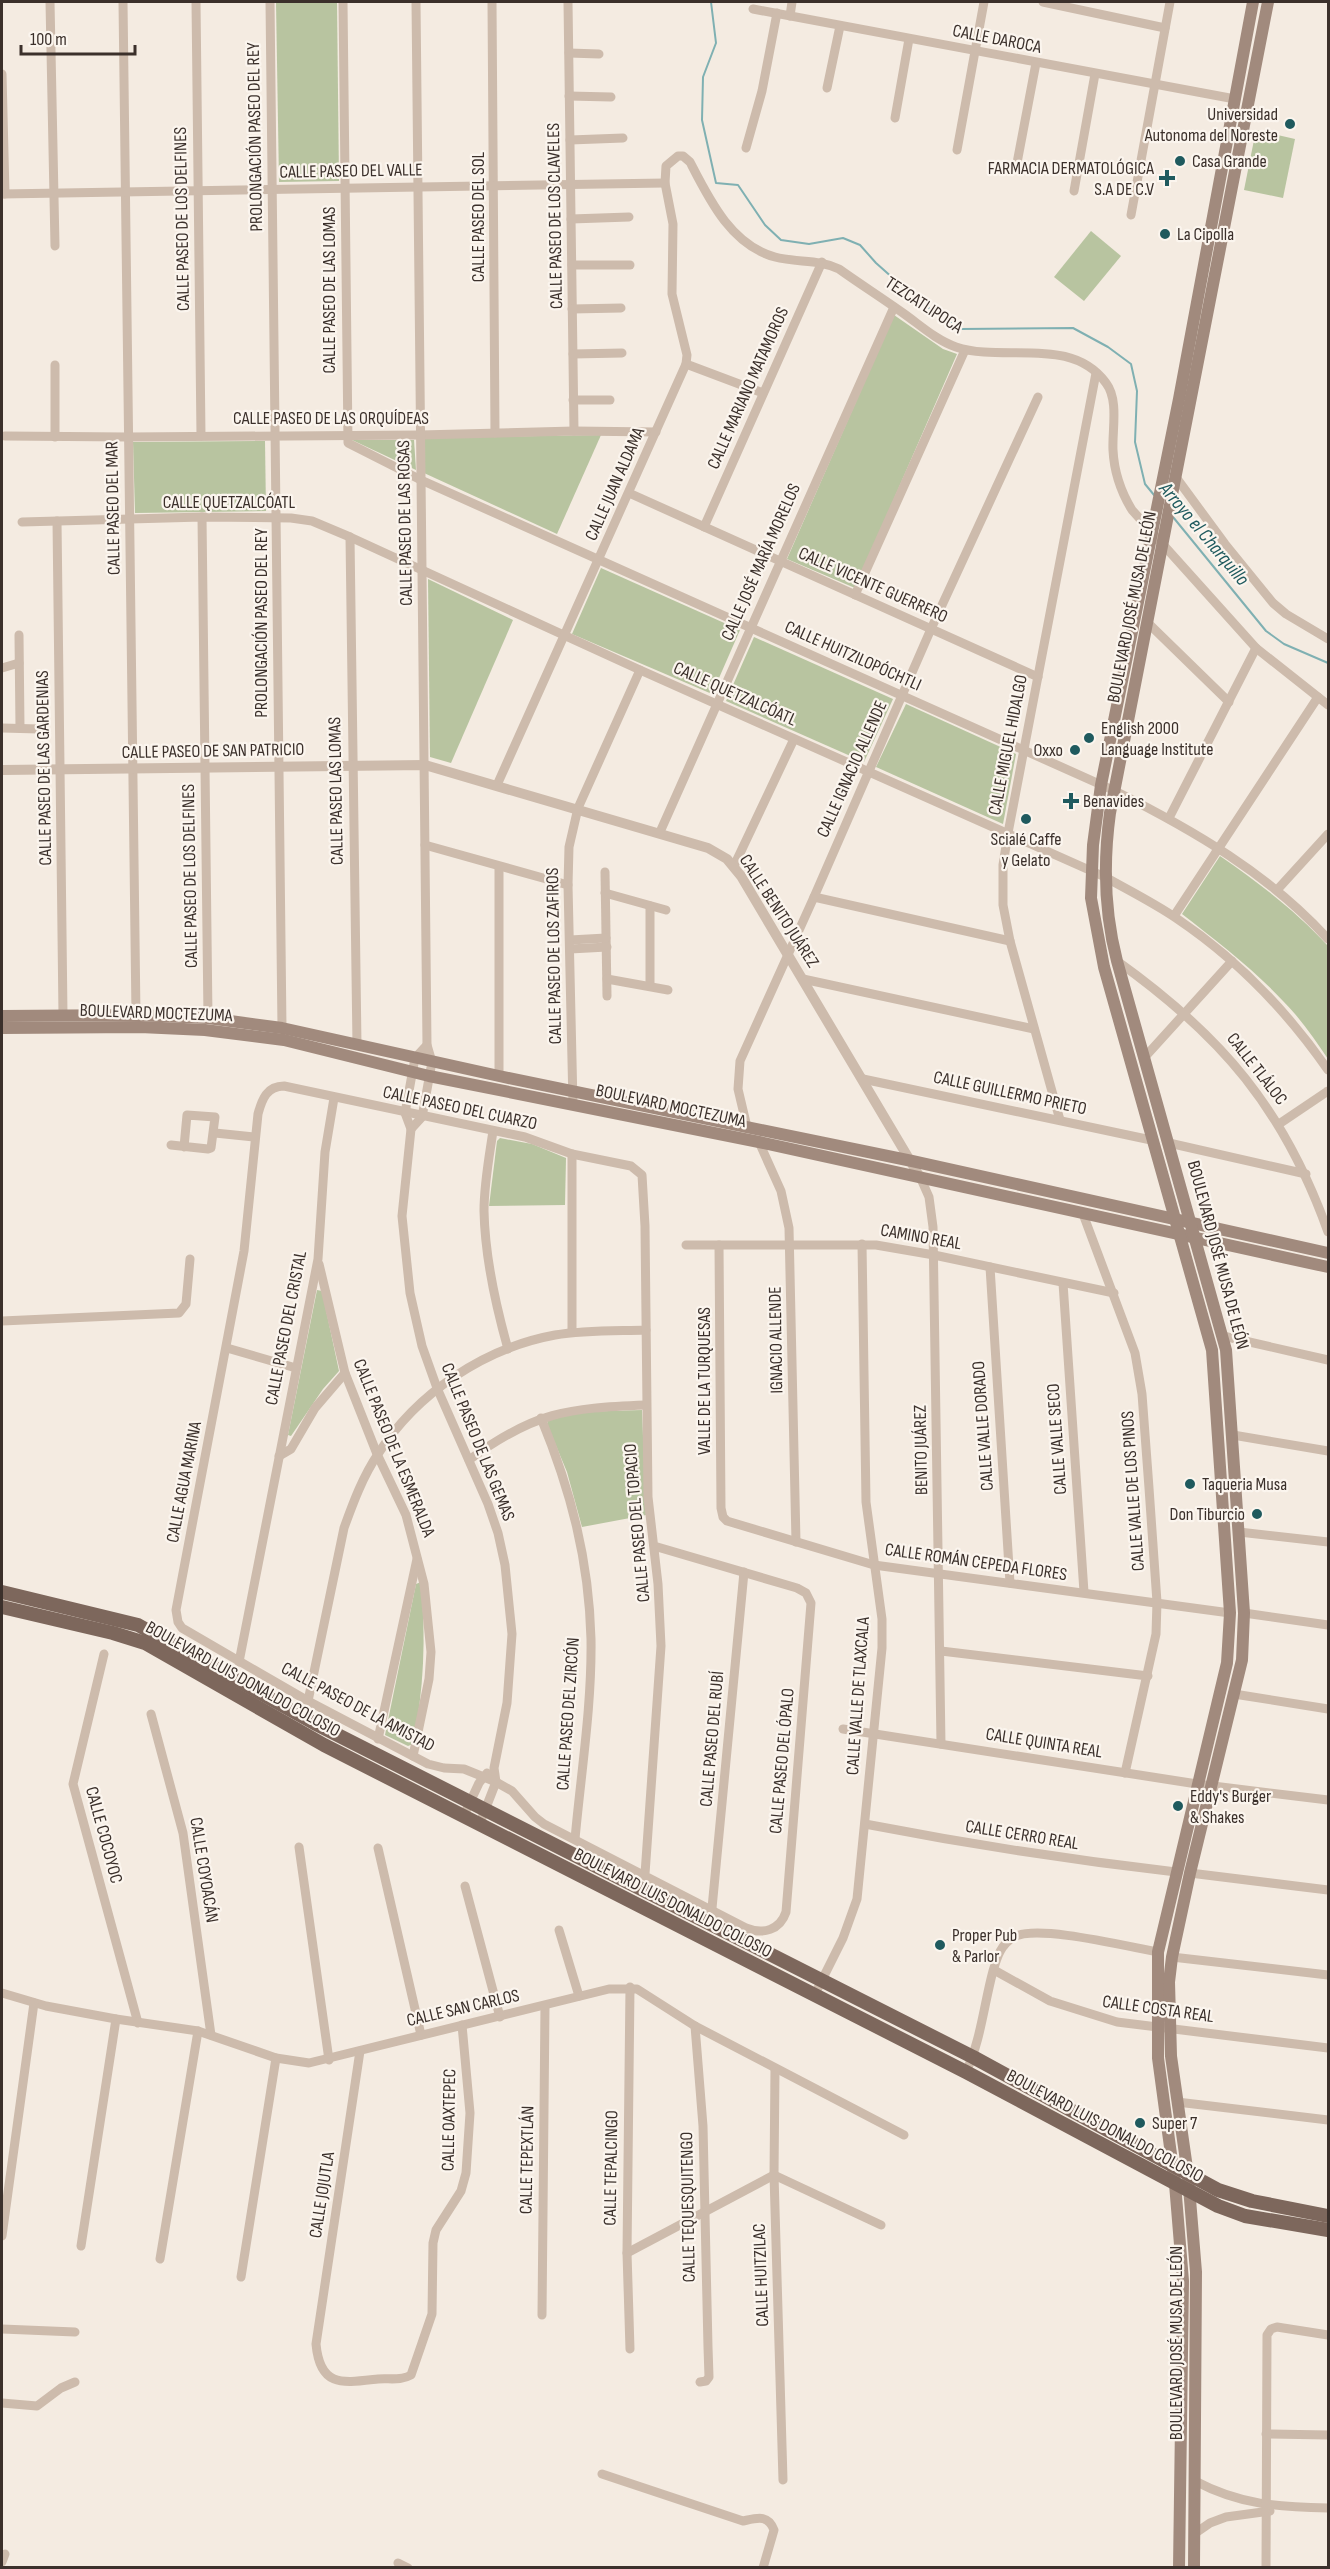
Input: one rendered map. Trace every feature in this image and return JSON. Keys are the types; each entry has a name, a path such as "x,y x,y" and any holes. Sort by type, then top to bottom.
{"main road":[{"name":"BOULEVARD JOSÉ MUSA DE LEÓN","path":"1194,2568 1197,2305 1188,2175 1169,2028 1172,1957 1210,1785 1242,1660 1244,1613 1228,1363 1223,1336 1117,961 1108,920 1105,876 1107,836 1149,624 1162,479 1253,2"},
{"name":"BOULEVARD JOSÉ MUSA DE LEÓN","path":"1179,2568 1183,2281 1175,2184 1160,2077 1156,2027 1158,1952 1227,1663 1230,1613 1214,1365 1207,1331 1173,1220 1099,948 1091,898 1091,871 1101,785 1158,534 1171,497 1192,400 1268,2"},
{"name":"BOULEVARD MOCTEZUMA","path":"2,1016 136,1015 208,1018 282,1028 498,1076 912,1161 1329,1253"},
{"name":"BOULEVARD MOCTEZUMA","path":"2,1028 140,1027 205,1030 284,1040 429,1076 759,1142 1329,1267"},
{"name":"BOULEVARD LUIS DONALDO COLOSIO","path":"2,1592 138,1625 467,1809"},
{"name":"BOULEVARD LUIS DONALDO COLOSIO","path":"2,1607 113,1633 145,1643 324,1745 467,1809 821,1981 973,2057 1188,2175 1234,2196 1329,2216"},
{"name":"BOULEVARD LUIS DONALDO COLOSIO","path":"483,1817 814,1996 966,2072 1231,2212 1329,2230"},
{"path":"1181,2426 1195,2426"}],"street":[{"path":"50,2 52,192 55,246"},
{"name":"CALLE PASEO DEL MAR","path":"123,2 136,1015"},
{"name":"CALLE PASEO DE LOS DELFINES","path":"196,2 201,436"},
{"name":"PROLONGACIÓN PASEO DEL REY","path":"270,2 282,1028"},
{"name":"CALLE PASEO DE LAS LOMAS","path":"343,2 347,435"},
{"name":"CALLE PASEO DE LAS ROSAS","path":"416,2 427,1045 432,1062 429,1076"},
{"name":"CALLE PASEO DEL SOL","path":"492,2 495,433"},
{"name":"CALLE PASEO DE LOS CLAVELES","path":"568,2 574,431"},
{"path":"790,16 792,2"},
{"path":"957,150 984,2"},
{"path":"1042,2 1164,28"},
{"path":"1131,215 1170,2"},
{"name":"CALLE DAROCA","path":"753,9 1235,99"},
{"path":"746,148 762,91 777,13"},
{"path":"827,88 840,26"},
{"path":"895,118 909,39"},
{"path":"569,53 599,54"},
{"path":"1017,163 1036,63"},
{"path":"2,74 3,194"},
{"path":"1074,191 1095,74"},
{"path":"569,96 611,97"},
{"path":"570,140 623,138"},
{"name":"TEZCATLIPOCA","path":"665,183 668,162 678,156 683,156 690,162 720,215 742,238 775,257 822,262 839,269 935,337 965,350 1056,355 1076,361 1105,381 1112,394 1113,452 1124,497 1132,510 1158,534 1256,648 1329,705"},
{"path":"665,183 673,224 672,294 687,355 686,364 763,393"},
{"name":"CALLE PASEO DEL VALLE","path":"3,194 665,183"},
{"path":"571,219 629,217"},
{"name":"CALLE MARIANO MATAMOROS","path":"704,527 822,262"},
{"path":"572,265 630,265"},
{"name":"CALLE JOSÉ MARÍA MORELOS","path":"660,832 894,307"},
{"path":"572,309 621,308"},
{"path":"855,594 965,350"},
{"path":"573,354 622,353"},
{"name":"CALLE JUAN ALDAMA","path":"497,785 686,364"},
{"path":"55,365 55,437"},
{"name":"CALLE MIGUEL HIDALGO","path":"1060,1120 1010,941 1002,886 1008,833 1096,374"},
{"name":"CALLE IGNACIO ALLENDE","path":"747,1127 738,1089 740,1061 931,629 1038,397"},
{"path":"573,400 610,400"},
{"name":"CALLE PASEO DE LAS ORQUÍDEAS","path":"5,436 656,432"},
{"name":"CALLE HUITZILOPÓCHTLI","path":"347,435 348,443 356,448 421,480 1115,791 1169,818 1220,849 1277,890 1329,939"},
{"path":"1175,476 1225,544 1273,603 1329,639"},
{"name":"CALLE VICENTE GUERRERO","path":"629,493 1038,677"},
{"name":"CALLE PASEO DE LOS DELFINES","path":"202,517 208,1018"},
{"name":"CALLE QUETZALCÓATL","path":"22,522 202,517 312,521 794,739 1105,876 1174,916 1232,961 1286,1014 1329,1070"},
{"name":"CALLE PASEO DE LAS GARDENIAS","path":"57,521 63,1015"},
{"name":"CALLE PASEO LAS LOMAS","path":"350,537 357,1046"},
{"path":"1149,624 1229,702"},
{"path":"19,635 20,728"},
{"path":"1169,818 1256,648"},
{"path":"2,668 19,663"},
{"name":"CALLE PASEO DE LOS ZAFIROS","path":"573,1104 569,847 578,808 640,670"},
{"path":"1174,916 1318,697"},
{"path":"2,735 2,728 39,729"},
{"path":"734,866 794,739"},
{"name":"CALLE PASEO DE SAN PATRICIO","path":"2,770 425,765"},
{"name":"CALLE BENITO JUÁREZ","path":"425,765 660,832 719,853 734,866 912,1161"},
{"path":"1277,890 1329,834"},
{"path":"425,845 568,885"},
{"path":"498,1076 500,867"},
{"path":"605,872 607,996"},
{"path":"605,893 666,910"},
{"path":"814,897 1010,941"},
{"path":"650,906 651,986"},
{"path":"1320,930 1329,922"},
{"path":"570,944 607,943"},
{"name":"CALLE TLÁLOC","path":"1117,961 1185,1013 1239,1069 1279,1124 1306,1174 1329,1232"},
{"path":"1144,1058 1232,961"},
{"path":"607,979 668,990"},
{"path":"803,979 1034,1029"},
{"path":"405,1113 415,1058 427,1045"},
{"path":"411,1129 422,1117 429,1076"},
{"name":"CALLE GUILLERMO PRIETO","path":"863,1079 1151,1140"},
{"name":"CALLE PASEO DEL CUARZO","path":"254,1137 260,1105 272,1088 284,1086 525,1137 572,1154 631,1166 639,1170"},
{"path":"1279,1124 1329,1091"},
{"name":"CALLE PASEO DEL CRISTAL","path":"239,1662 318,1259 325,1152 334,1098"},
{"name":"CALLE PASEO DE LAS GEMAS","path":"405,1113 411,1129 403,1194 404,1256 417,1326 437,1388 488,1504 498,1533 509,1598 510,1673 494,1768 496,1782 483,1817"},
{"path":"171,1145 184,1147 212,1148 216,1119 213,1116 187,1114 184,1147"},
{"path":"493,1131 485,1186 486,1237 495,1301 508,1349"},
{"path":"215,1133 254,1137 248,1224 227,1348 296,1368"},
{"name":"IGNACIO ALLENDE","path":"759,1142 785,1203 791,1244 796,1542"},
{"path":"1169,1143 1306,1174"},
{"path":"572,1154 572,1332"},
{"name":"BENITO JUÁREZ","path":"912,1161 921,1179 932,1212 940,1575 941,1744"},
{"name":"CALLE PASEO DEL TOPACIO","path":"639,1170 645,1187 648,1497 661,1646 645,1874"},
{"name":"CALLE VALLE DE LOS PINOS","path":"1083,1214 1131,1337 1139,1373 1157,1602 1156,1634 1148,1677 1125,1773"},
{"name":"CAMINO REAL","path":"686,1245 861,1244 934,1255 1114,1293"},
{"name":"CALLE VALLE DE TLAXCALA","path":"814,1996 843,1938 857,1899 883,1632 866,1502 861,1244"},
{"name":"VALLE DE LA TURQUESAS","path":"719,1245 721,1508 723,1517"},
{"path":"2,1321 176,1314 182,1311 186,1304 190,1259"},
{"name":"CALLE PASEO DE LA ESMERALDA","path":"318,1259 345,1372 377,1454 406,1515 418,1554 429,1615 431,1652 429,1679 413,1756"},
{"name":"CALLE VALLE DORADO","path":"990,1267 1010,1583"},
{"name":"CALLE VALLE SECO","path":"1064,1283 1084,1592"},
{"path":"308,1701 344,1528 354,1501 377,1454 395,1430 437,1388 462,1372 508,1349 572,1332 646,1330"},
{"path":"1223,1336 1329,1360"},
{"name":"CALLE AGUA MARINA","path":"178,1622 176,1610 227,1348"},
{"path":"279,1456 291,1449 315,1408 345,1372"},
{"path":"469,1460 505,1435 541,1418 583,1408 646,1405"},
{"name":"CALLE PASEO DEL ZIRCÓN","path":"541,1418 570,1493 582,1547 590,1615 591,1671 575,1839"},
{"path":"1233,1435 1329,1451"},
{"name":"CALLE ROMÁN CEPEDA FLORES","path":"723,1517 733,1523 874,1565 1230,1613"},
{"path":"1239,1532 1329,1542"},
{"path":"654,1546 744,1572"},
{"path":"378,1739 418,1554"},
{"name":"CALLE PASEO DEL ÓPALO","path":"744,1572 796,1588 809,1598 812,1610 786,1912 779,1925"},
{"name":"CALLE PASEO DEL RUBÍ","path":"712,1908 744,1572"},
{"path":"1244,1613 1329,1625"},
{"name":"CALLE PASEO DE LA AMISTAD","path":"178,1622 189,1633 378,1739 437,1767 464,1769 496,1782 512,1791 535,1817 752,1930 765,1931 779,1925"},
{"path":"941,1651 1148,1677"},
{"name":"CALLE COCOYOC","path":"104,1654 73,1784 138,2023"},
{"path":"1234,1694 1329,1709"},
{"name":"CALLE COYOACÁN","path":"151,1714 183,1833 211,2035"},
{"name":"CALLE QUINTA REAL","path":"843,1729 1197,1784 1329,1800"},
{"path":"467,1809 483,1776 494,1768"},
{"name":"CALLE CERRO REAL","path":"865,1824 963,1843 1071,1860 1176,1872"},
{"path":"299,1847 329,2060"},
{"path":"378,1848 422,2035"},
{"path":"1190,1873 1329,1890"},
{"path":"465,1886 500,2017"},
{"path":"559,1930 579,1996"},
{"path":"966,2072 973,2057 994,1970 1001,1948 1006,1942 1028,1932 1158,1952"},
{"path":"1172,1957 1329,1975"},
{"name":"CALLE COSTA REAL","path":"994,1970 1050,2001 1117,2022 1329,2048"},
{"path":"2,1985 2,1993"},
{"path":"630,1987 637,1989 695,2026 904,2135"},
{"name":"CALLE SAN CARLOS","path":"2,1993 34,2003 116,2019 198,2031 276,2058 300,2063 329,2060 579,1996 630,1987"},
{"name":"CALLE TEPALCINGO","path":"630,1987 627,2253 630,2349"},
{"path":"2,2236 34,2003"},
{"name":"CALLE TEPEXTLÁN","path":"542,2315 545,2006"},
{"path":"81,2246 116,2019"},
{"name":"CALLE OAXTEPEC","path":"316,2344 321,2367 332,2379 348,2382 404,2378 413,2372 421,2341 432,2314 433,2243 436,2230 465,2183 470,2113 462,2025"},
{"name":"CALLE TEQUESQUITENGO","path":"695,2026 702,2103 709,2377 706,2381 700,2382"},
{"path":"160,2259 198,2031"},
{"name":"CALLE JOJUTLA","path":"316,2344 360,2051"},
{"path":"241,2277 276,2058"},
{"name":"CALLE HUITZILAC","path":"775,2068 774,2175 783,2480"},
{"path":"1177,2102 1329,2120"},
{"path":"627,2253 774,2175 881,2225"},
{"path":"1266,2568 1267,2335 1271,2329 1276,2327 1329,2335"},
{"path":"2,2329 75,2332"},
{"path":"2,2403 37,2406 61,2388 75,2382"},
{"path":"1266,2434 1329,2435"},
{"path":"602,2474 743,2521 761,2517 767,2519 774,2530 764,2563"},
{"path":"1195,2481 1224,2496 1266,2507"},
{"path":"1194,2534 1210,2523 1226,2517 1266,2507 1329,2508"},
{"path":"398,2563 408,2568"}],"green space":[{"path":"276,2 337,2 339,181 279,182"},
{"path":"1256,130 1295,139 1283,198 1244,190"},
{"path":"1091,231 1121,256 1084,301 1054,277"},
{"path":"894,315 943,349 957,354 855,588 787,559"},
{"path":"601,435 557,534 424,473 425,438"},
{"path":"352,440 414,440 416,470"},
{"path":"265,441 266,511 135,513 133,442"},
{"path":"601,568 740,630 712,694 572,634"},
{"path":"428,579 513,620 451,763 430,757"},
{"path":"754,637 893,699 864,762 726,701"},
{"path":"906,704 1016,754 1003,824 876,767"},
{"path":"1220,856 1277,898 1328,946 1328,1059 1299,1019 1269,987 1227,949 1182,914"},
{"path":"500,1138 532,1144 566,1158 565,1205 489,1206 497,1141"},
{"path":"317,1290 322,1291 339,1371 323,1389 291,1436 288,1435"},
{"path":"642,1410 646,1515 582,1527 567,1472 547,1424 548,1420 576,1412"},
{"path":"421,1582 424,1643 422,1683 413,1744 408,1746 385,1735 416,1584"}],"waterway":[{"name":"Arroyo el Charquillo","path":"711,2 716,43 703,77 702,120 716,183 738,185 765,225 781,240 809,244 843,238 860,245 876,263 921,303 961,329 1073,328 1108,347 1131,364 1137,391 1135,442 1145,484 1154,495"},
{"name":"Arroyo el Charquillo","path":"1173,517 1266,631 1284,644 1328,663"}],"place":[{"name":"Universidad Autonoma del Noreste","path":"1290,124"},
{"name":"Casa Grande","path":"1180,161"},
{"name":"FARMACIA DERMATOLÓGICA S.A DE C.V","path":"1167,178"},
{"name":"La Cipolla","path":"1165,234"},
{"name":"English 2000 Language Institute","path":"1089,738"},
{"name":"Oxxo","path":"1075,750"},
{"name":"Benavides","path":"1071,801"},
{"name":"Scialé Caffe y Gelato","path":"1026,819"},
{"name":"Taqueria Musa","path":"1190,1484"},
{"name":"Don Tiburcio","path":"1257,1514"},
{"name":"Eddy's Burger & Shakes","path":"1178,1806"},
{"name":"Proper Pub & Parlor","path":"940,1945"},
{"name":"Super 7","path":"1140,2123"}]}
